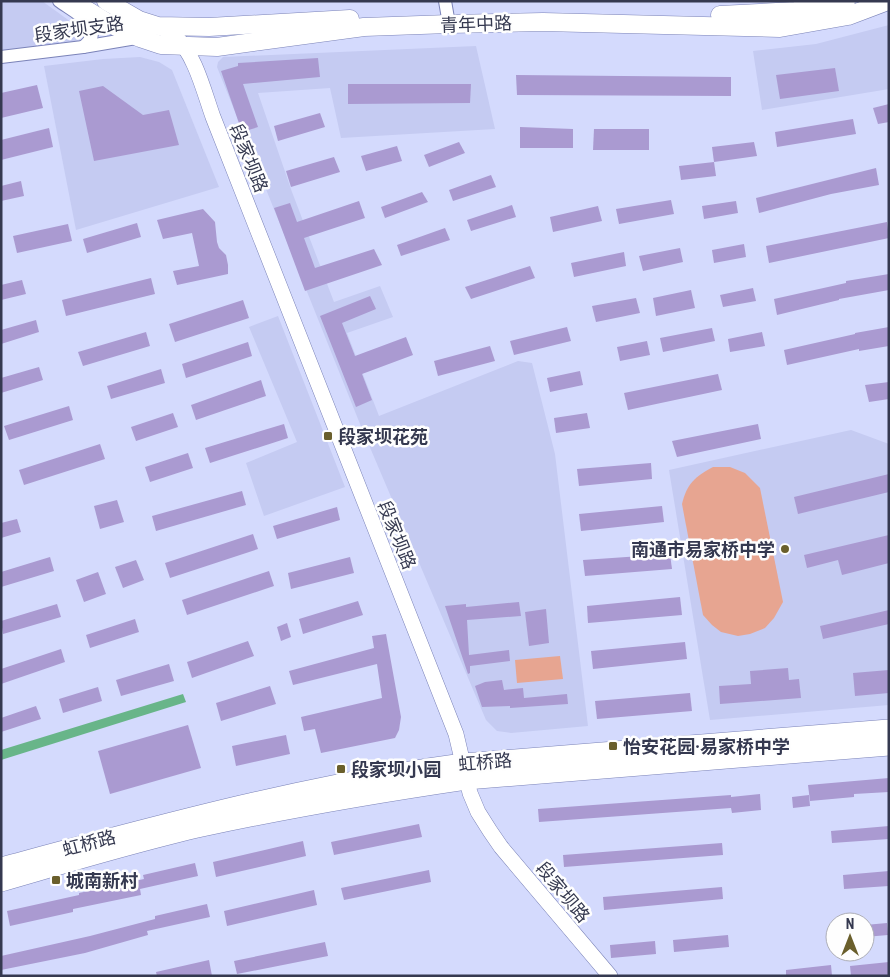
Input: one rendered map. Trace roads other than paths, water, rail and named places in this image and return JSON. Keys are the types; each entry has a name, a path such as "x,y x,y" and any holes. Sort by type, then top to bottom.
{"main road":[{"name":"青年中路","path":"72,1 108,23 140,38 161,45 217,47 364,27 447,13 543,22 780,28 848,16 888,1"},
{"name":"青年中路","path":"105,1 139,20 158,26 218,26 447,13 566,11 700,16 794,12 846,1"},
{"path":"105,1 109,11 121,24 140,38"},
{"path":"123,1 139,20"},
{"name":"虹桥路","path":"1,882 200,828 465,771 889,729"},
{"name":"虹桥路","path":"1,866 208,812 402,771 465,771 889,746"}],"street":[{"path":"59,1 85,19 90,25 92,36 88,44 83,47"},
{"name":"段家坝支路","path":"1,57 140,38 158,26"},
{"name":"段家坝路","path":"158,26 176,37 187,51 198,77 456,734 478,812 501,848 610,976"},
{"name":"段家坝路","path":"161,45 186,62 198,77"}],"place":[{"name":"段家坝花苑","path":"328,436"},
{"name":"南通市易家桥中学","path":"785,549"},
{"name":"怡安花园·易家桥中学","path":"613,746"},
{"name":"段家坝小园","path":"341,769"},
{"name":"城南新村","path":"56,880"}]}
